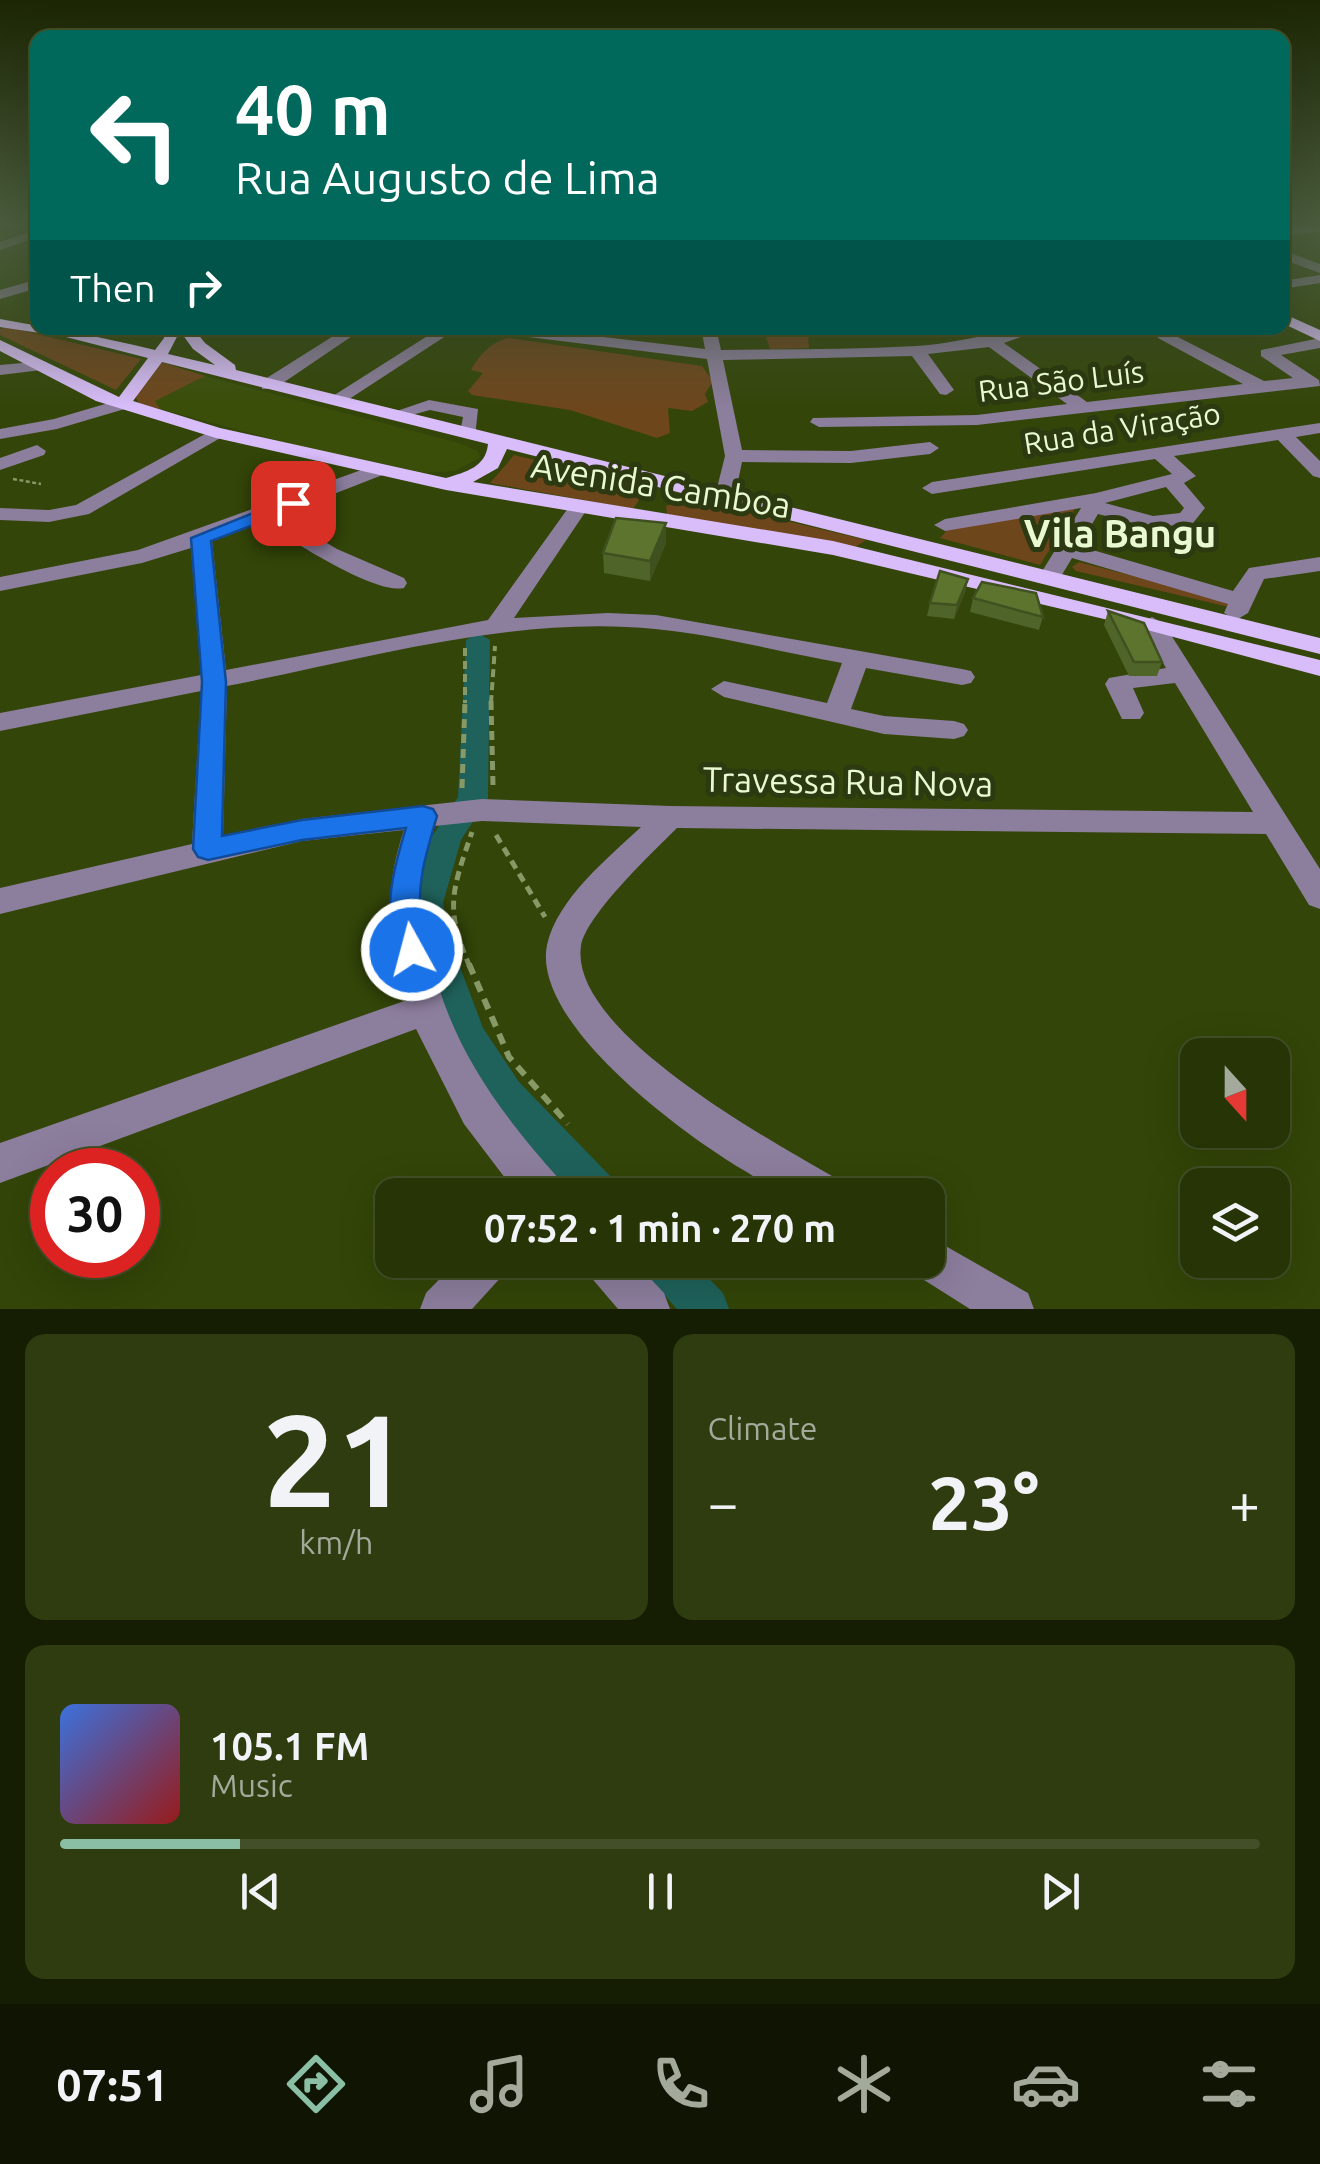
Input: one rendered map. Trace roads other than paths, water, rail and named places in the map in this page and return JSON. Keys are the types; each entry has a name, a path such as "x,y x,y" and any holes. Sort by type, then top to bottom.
{"main road":[{"path":"0,319 30,324"},
{"path":"0,319 30,326"},
{"path":"1290,322 1320,339"},
{"path":"72,335 394,415"},
{"path":"122,404 172,335"},
{"path":"193,335 222,364 249,380"},
{"name":"Avenida Camboa","path":"0,345 122,404 216,433 446,484 833,548 1320,668"},
{"name":"Avenida Camboa","path":"469,433 1320,646"},
{"path":"446,484 470,477 492,464 499,450 497,440"},
{"path":"657,519 648,508 653,496 690,487"}],"street":[{"path":"0,294 27,286"},
{"path":"268,385 345,335"},
{"path":"334,401 439,335"},
{"path":"550,335 715,356 917,351 992,342 1016,335"},
{"path":"710,335 734,456 725,496"},
{"path":"1165,335 1260,386"},
{"path":"1314,385 1271,357 1269,351 1320,339"},
{"path":"992,342 1081,406"},
{"path":"1202,355 1235,348"},
{"path":"917,351 946,390"},
{"path":"0,370 44,366"},
{"name":"Rua São Luís","path":"819,422 977,420 1260,386 1314,385"},
{"path":"0,434 57,424 122,404"},
{"path":"394,415 429,404 472,413 469,433"},
{"path":"909,423 964,483"},
{"name":"Rua da Viração","path":"932,488 1320,428"},
{"path":"0,514 49,516 82,510 216,433"},
{"path":"1283,434 1320,472"},
{"path":"734,456 850,457 930,448"},
{"path":"3,471 38,451"},
{"path":"945,525 1094,502 1186,473 1158,453"},
{"path":"0,584 142,556 201,538 378,470"},
{"path":"1094,502 1153,522 1186,519 1195,508 1171,480"},
{"path":"1049,578 1094,502"},
{"path":"496,626 578,508"},
{"path":"265,514 329,554 396,582"},
{"path":"201,538 214,682 208,849"},
{"path":"1066,549 1240,602"},
{"path":"1231,624 1256,573 1320,564"},
{"path":"0,722 496,626 594,620 656,622 962,677"},
{"path":"1152,624 1320,896"},
{"path":"837,712 857,656"},
{"path":"1131,712 1118,684 1122,681 1183,674"},
{"path":"724,690 884,724 954,730"},
{"path":"463,812 405,878 406,919 427,1010 451,1072 488,1130 531,1178"},
{"name":"Travessa Rua Nova","path":"0,901 208,849 302,830 463,812 1274,822"},
{"path":"670,817 580,915 564,946 565,972 577,996 605,1033 651,1081 692,1115 796,1178"},
{"path":"0,1163 427,1010"},
{"path":"945,1268 1012,1309"},
{"path":"442,1309 471,1278"},
{"path":"620,1278 648,1309"}],"waterway":[{"path":"478,640 473,798 446,838 427,903 432,938 468,1036 505,1095 583,1178"},
{"path":"678,1278 707,1309"}],"district":[{"name":"Vila Bangu","path":"1120,533"}]}
